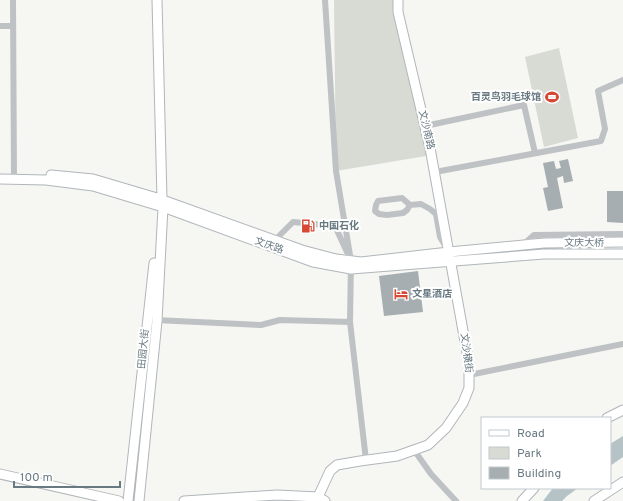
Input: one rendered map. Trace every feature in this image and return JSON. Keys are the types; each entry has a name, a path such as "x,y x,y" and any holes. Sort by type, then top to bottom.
{"street":[{"path":"13,0 14,176"},
{"name":"田园大街","path":"139,501 160,204 157,0"},
{"path":"326,0 336,171 351,265 350,322 366,460"},
{"name":"文沙南路","path":"398,0 398,12 435,172 450,256"},
{"path":"0,26 13,26"},
{"path":"435,172 601,141 605,129 598,91 623,80"},
{"path":"425,126 524,105 535,153"},
{"name":"文庆路","path":"0,173 14,176"},
{"name":"文庆路","path":"0,179 14,176 44,174 93,179 313,262 351,265 450,256 544,243"},
{"path":"410,205 403,213 387,215 379,214 375,211 378,201 402,198 410,205 421,204 430,209 436,214 440,237 450,256"},
{"name":"文庆路","path":"160,204 302,250 336,258 351,265"},
{"path":"275,240 293,222 335,226 351,265"},
{"path":"524,245 534,235 623,234"},
{"name":"文庆大桥","path":"544,243 623,242"},
{"name":"文庆路","path":"450,256 544,254"},
{"name":"文庆大桥","path":"544,254 623,254"},
{"name":"文沙横街","path":"322,499 330,471 337,466 397,456 428,445 446,428 463,403 469,388 469,364 450,256"},
{"path":"152,320 261,325 280,320 350,322"},
{"name":"田园大街","path":"128,501 152,320"},
{"path":"469,375 623,344"},
{"path":"609,417 623,410"},
{"path":"414,450 431,474 456,501"},
{"path":"0,474 119,501"},
{"path":"594,501 623,482"},
{"path":"522,501 533,489"},
{"path":"184,501 277,495 322,499"}],"green space":[{"path":"334,0 398,0 432,155 336,171"},
{"name":"百灵鸟羽毛球馆","path":"559,48 578,138 544,147 525,57"}],"shaded area":[{"path":"623,436 623,457 611,465 611,443"},
{"path":"552,489 577,489 562,501 543,501"}],"building":[{"path":"568,159 573,181 564,183 563,176 557,178 563,208 548,211 543,188 548,187 543,163 554,161 556,169 561,168 559,161"},
{"path":"607,191 623,191 623,223 607,222"},
{"name":"文星酒店","path":"418,271 423,312 384,316 379,276"}],"place":[{"name":"百灵鸟羽毛球馆","path":"552,97"},
{"name":"中国石化","path":"308,226"},
{"name":"文星酒店","path":"401,294"}]}
